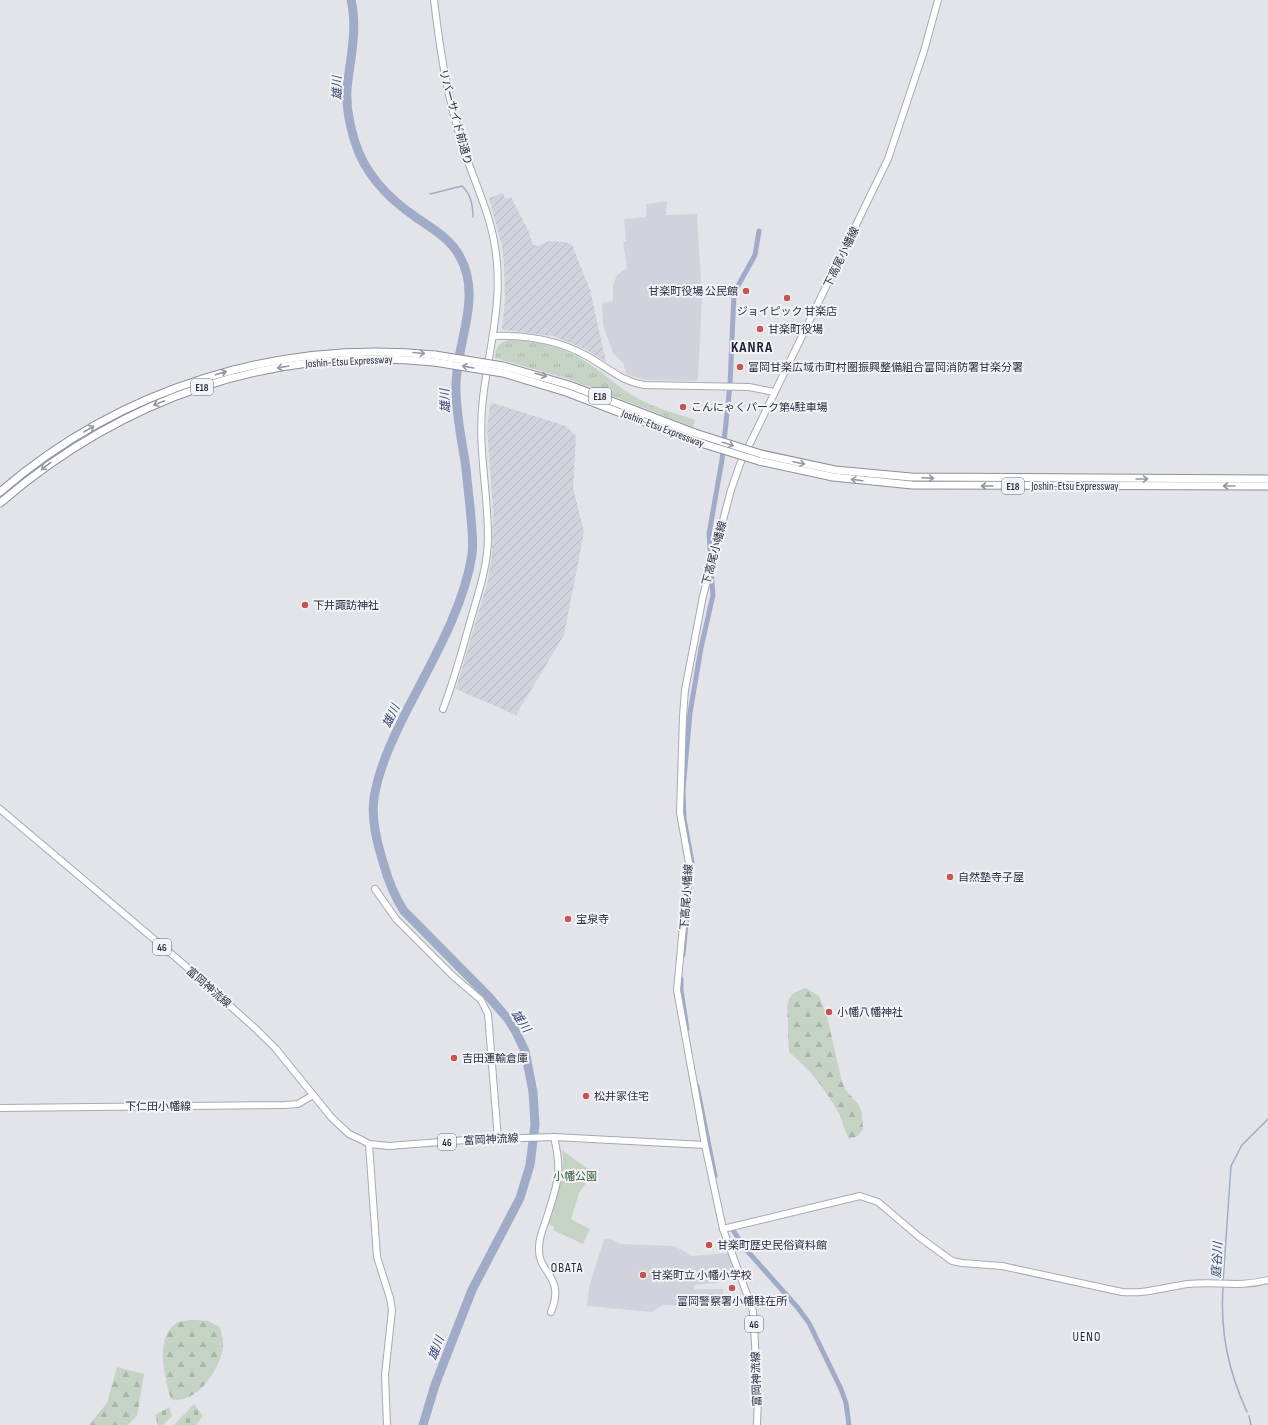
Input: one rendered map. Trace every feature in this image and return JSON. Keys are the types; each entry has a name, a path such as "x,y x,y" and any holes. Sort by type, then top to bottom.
{"highway":[{"name":"Joshin-Etsu Expressway","path":"0,492 47,455 87,429 130,407 195,380 239,368 302,356 371,351 434,358 503,369 569,385 694,437 759,461 833,477 912,484 1268,486"},
{"name":"Joshin-Etsu Expressway","path":"0,503 52,461 93,435 149,407 202,387 242,375 304,363 373,358 434,358"},
{"name":"Joshin-Etsu Expressway","path":"694,437 761,454 835,470 911,478 1268,479"}],"main road":[{"name":"リバーサイド前通り","path":"434,0 440,56 449,98 462,145 492,232 496,249 499,282 494,336 483,398 481,427 488,538 486,554 482,579 443,709"},
{"name":"下高尾小幡線","path":"705,1145 677,990 689,863 680,813 683,716 685,690 703,596 731,490 749,443 864,211 888,158 924,52 938,0"},
{"path":"494,336 515,336 552,340 583,354 631,383 644,385 749,387 774,392"},
{"name":"富岡神流線","path":"0,809 224,1000 266,1039 343,1129 369,1144 399,1146 552,1137 705,1145 723,1229 753,1311 758,1394 757,1425"},
{"path":"375,889 396,919 452,976 481,1000 488,1014 498,1139"},
{"name":"下仁田小幡線","path":"0,1108 285,1105 298,1104 313,1095"},
{"path":"551,1312 556,1294 556,1288 551,1275 543,1263 539,1246 559,1177 560,1160 552,1137"},
{"path":"369,1144 377,1257 390,1298 392,1310 385,1374 387,1425"},
{"path":"723,1229 860,1196 878,1202 918,1236 943,1255 956,1262 1002,1266 1122,1292 1136,1293 1189,1284 1252,1284 1268,1280"}],"shaded area":[{"path":"503,193 505,199 511,197 528,230 533,245 538,246 549,241 566,242 572,245 590,290 606,362 585,349 553,336 503,330 502,327 505,301 504,264 502,246 489,198"},
{"path":"667,201 666,215 697,214 702,298 698,379 696,381 646,380 627,375 623,363 613,353 603,325 602,303 613,301 613,285 617,275 627,268 623,241 626,241 624,219 646,217 646,204"},
{"path":"493,403 566,426 576,436 573,488 584,532 564,635 516,715 456,689 488,580 492,554 493,510 487,428 490,405"},
{"name":"甘楽町立 小幡小学校","path":"610,1238 620,1244 674,1246 693,1256 728,1253 738,1276 716,1283 694,1285 694,1289 723,1289 725,1308 664,1305 651,1312 587,1306 589,1287 604,1239"}],"green space":[{"path":"509,340 535,342 547,345 558,348 580,358 644,402 695,420 693,427 569,379 495,358 498,346"},
{"path":"806,988 819,996 827,1016 841,1078 845,1089 858,1104 862,1112 863,1129 858,1136 849,1139 839,1113 827,1094 810,1072 789,1052 788,1001 794,993"},
{"name":"小幡公園","path":"562,1150 593,1173 579,1193 571,1219 590,1229 583,1244 553,1230 554,1227 548,1223 561,1178 563,1160"},
{"path":"196,1320 208,1321 220,1327 223,1344 218,1365 206,1383 198,1391 189,1397 180,1400 171,1399 164,1371 163,1350 165,1340 168,1332 176,1323"},
{"path":"117,1367 144,1374 137,1416 128,1425 89,1425 107,1403"},
{"path":"194,1404 203,1416 196,1425 174,1425"},
{"path":"169,1407 172,1416 163,1425 158,1425 155,1415"}],"waterway":[{"name":"雄川","path":"351,0 354,33 347,89 347,102 359,154 372,176 397,203 441,235 452,245 460,257 466,273 469,289 469,305 459,355 456,397 470,506 473,537 472,555 462,596 446,635 407,710 387,753 379,775 373,806 375,830 389,881 397,900 404,911 489,997 508,1019 516,1032 525,1051 533,1092 535,1125 530,1165 520,1198 472,1290 435,1385 423,1425"},
{"path":"430,194 462,186 467,192 470,200 473,217"},
{"path":"711,561 709,534 722,460 730,385 734,293 755,255 759,231"},
{"path":"683,955 692,862 684,819 683,789 690,713 701,648 713,595 711,569"},
{"path":"681,979 681,990 687,1029"},
{"path":"697,1086 715,1176"},
{"name":"庭谷川","path":"1223,1282 1231,1166 1242,1145 1268,1119"},
{"path":"733,1230 743,1246 798,1308 809,1323 841,1389 846,1403 849,1425"},
{"name":"庭谷川","path":"1223,1286 1222,1303 1224,1335 1230,1366 1247,1412"},
{"name":"庭谷川","path":"1249,1416 1251,1425"}],"place":[{"name":"甘楽町役場 公民館","path":"746,291"},
{"name":"ジョイピック 甘楽店","path":"787,298"},
{"name":"甘楽町役場","path":"760,329"},
{"name":"富岡甘楽広域市町村圏振興整備組合富岡消防署甘楽分署","path":"740,367"},
{"name":"こんにゃくパーク第4駐車場","path":"683,407"},
{"name":"下井諏訪神社","path":"305,605"},
{"name":"自然塾寺子屋","path":"950,877"},
{"name":"宝泉寺","path":"568,919"},
{"name":"小幡八幡神社","path":"829,1012"},
{"name":"吉田運輸倉庫","path":"454,1058"},
{"name":"松井家住宅","path":"586,1096"},
{"name":"甘楽町歴史民俗資料館","path":"709,1245"},
{"name":"甘楽町立 小幡小学校","path":"643,1275"},
{"name":"富岡警察署小幡駐在所","path":"732,1288"}],"district":[{"name":"KANRA","path":"752,347"},
{"name":"OBATA","path":"567,1267"},
{"name":"UENO","path":"1087,1336"}]}
